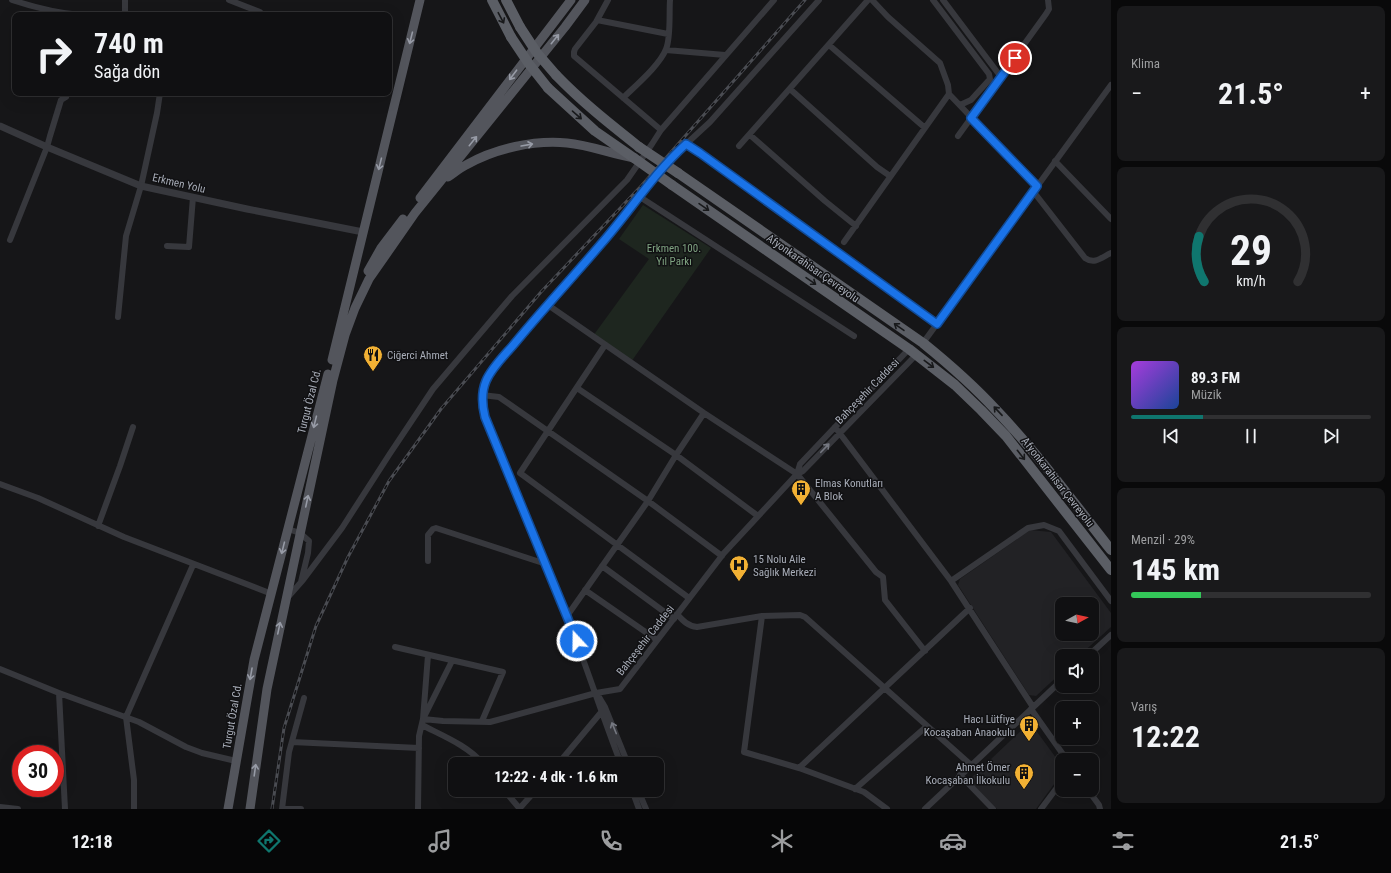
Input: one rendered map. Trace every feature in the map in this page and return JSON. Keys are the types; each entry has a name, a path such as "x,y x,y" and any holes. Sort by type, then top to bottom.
{"highway":[{"name":"Afyonkarahisar Çevreyolu","path":"492,0 511,37 529,64 548,88 595,130 913,352 955,385 998,428 1111,570"},
{"name":"Afyonkarahisar Çevreyolu","path":"506,0 520,27 537,53 576,96 592,110 639,147 923,343 971,384 998,411 1021,438 1111,550"}],"main road":[{"name":"Turgut Özal Cd.","path":"250,809 267,689 363,232 420,0"},
{"path":"342,333 360,285 381,248 571,0"},
{"path":"342,333 369,279 415,213 555,40 585,0"},
{"path":"440,182 466,164 487,155 510,148 536,143 568,143 600,149 634,158"},
{"name":"Turgut Özal Cd.","path":"228,809 254,660 288,529 342,333"}],"street":[{"path":"12,0 40,10 52,12"},
{"path":"125,12 126,0"},
{"path":"229,0 260,12"},
{"path":"608,0 597,20 575,49 574,56 661,130"},
{"path":"623,98 657,63 666,50 670,0"},
{"path":"286,600 342,528 433,389 512,296 627,180 661,130 774,0"},
{"path":"618,757 601,713 596,692 567,616 485,417 482,395 486,380 491,372 603,242 672,157 710,122 819,0"},
{"path":"740,146 868,0"},
{"path":"872,0 888,17 940,63 948,85 949,94 1035,189 1085,258 1092,261 1097,261 1111,253"},
{"path":"933,0 989,74 990,79 971,100 960,105"},
{"path":"943,0 1001,77"},
{"path":"958,136 1046,14 1049,8 1048,0"},
{"path":"597,20 668,34"},
{"path":"829,45 924,127"},
{"path":"666,50 725,55"},
{"path":"790,89 877,167 890,176"},
{"path":"923,343 1055,161 1109,90"},
{"path":"844,242 924,127 949,94"},
{"path":"118,316 126,236 141,186 160,96"},
{"path":"10,240 47,147 61,100 66,97"},
{"name":"Erkmen Yolu","path":"0,126 141,186 363,232"},
{"path":"750,135 825,201 856,226"},
{"path":"686,144 937,324"},
{"path":"1055,161 1111,219"},
{"path":"167,246 190,247 193,197"},
{"path":"640,197 854,336"},
{"path":"548,305 704,413 797,474 876,572 883,578 885,600 925,651"},
{"path":"605,345 520,473 689,598"},
{"name":"Bahçeşehir Caddesi","path":"797,474 800,464 835,427 913,352"},
{"name":"Bahçeşehir Caddesi","path":"423,718 443,721 490,722 596,692 620,689 722,556 797,474 803,471 840,433 913,352"},
{"path":"576,388 676,455 758,516"},
{"path":"482,395 499,397 648,501 722,556"},
{"path":"567,616 648,501 704,413"},
{"path":"98,526 133,427"},
{"path":"835,427 951,580 1062,753"},
{"path":"0,484 38,498 98,526 272,594"},
{"path":"951,580 1028,528 1044,525 1059,531 1111,601"},
{"path":"428,561 428,535 432,529 436,528 546,564"},
{"path":"288,529 300,533 309,541 308,553 300,583"},
{"path":"134,809 134,780 126,717 193,564"},
{"path":"602,566 687,624 697,627 762,616 800,615 811,620 884,689 971,765"},
{"path":"585,590 657,640"},
{"path":"799,768 970,608"},
{"path":"762,616 744,752 799,768 864,792 887,809"},
{"path":"1096,649 1111,635"},
{"path":"395,647 503,672 482,721"},
{"path":"418,809 419,736 423,718 428,655"},
{"path":"423,718 452,661"},
{"path":"0,669 58,693 139,722 186,747 236,760"},
{"path":"925,809 1055,687"},
{"path":"596,692 606,707 625,757"},
{"path":"58,693 65,809"},
{"path":"301,809 282,809 292,742 304,698"},
{"path":"564,757 606,707"},
{"path":"422,726 454,742 475,757"},
{"path":"855,789 927,726"},
{"path":"292,742 419,748"},
{"path":"960,776 992,809"},
{"path":"1041,809 1055,790"},
{"path":"510,797 519,809 530,797"},
{"path":"635,797 639,809"},
{"path":"641,797 646,809"},
{"path":"1093,797 1100,809"},
{"path":"0,807 18,809"}],"shaded area":[{"path":"1030,530 1051,532 1111,613 1111,627 1099,638 1099,597 1055,597 1055,641 1096,641 1087,649 1055,649 1055,678 1036,696 1029,695 958,585 960,579"},
{"path":"1027,725 1032,725 1055,756 1055,783 1036,809 997,809 971,783 971,778"}],"green space":[{"name":"Erkmen 100. Yıl Parkı","path":"643,205 711,248 631,362 593,336 649,259 619,239"}],"railway":[{"path":"272,809 284,728 316,626 348,557 389,481 441,409 541,292 642,185 805,0"}],"place":[{"name":"Ciğerci Ahmet","path":"373,372"},
{"name":"Elmas Konutları A Blok","path":"801,506"},
{"name":"15 Nolu Aile Sağlık Merkezi","path":"739,582"},
{"name":"Hacı Lütfiye Kocaşaban Anaokulu","path":"1029,742"},
{"name":"Ahmet Ömer Kocaşaban İlkokulu","path":"1024,790"}],"route":[{"path":"577,641 485,417 482,393 486,380 491,372 603,242 672,157 686,144 937,324 1037,186 971,118 1015,58"}]}
